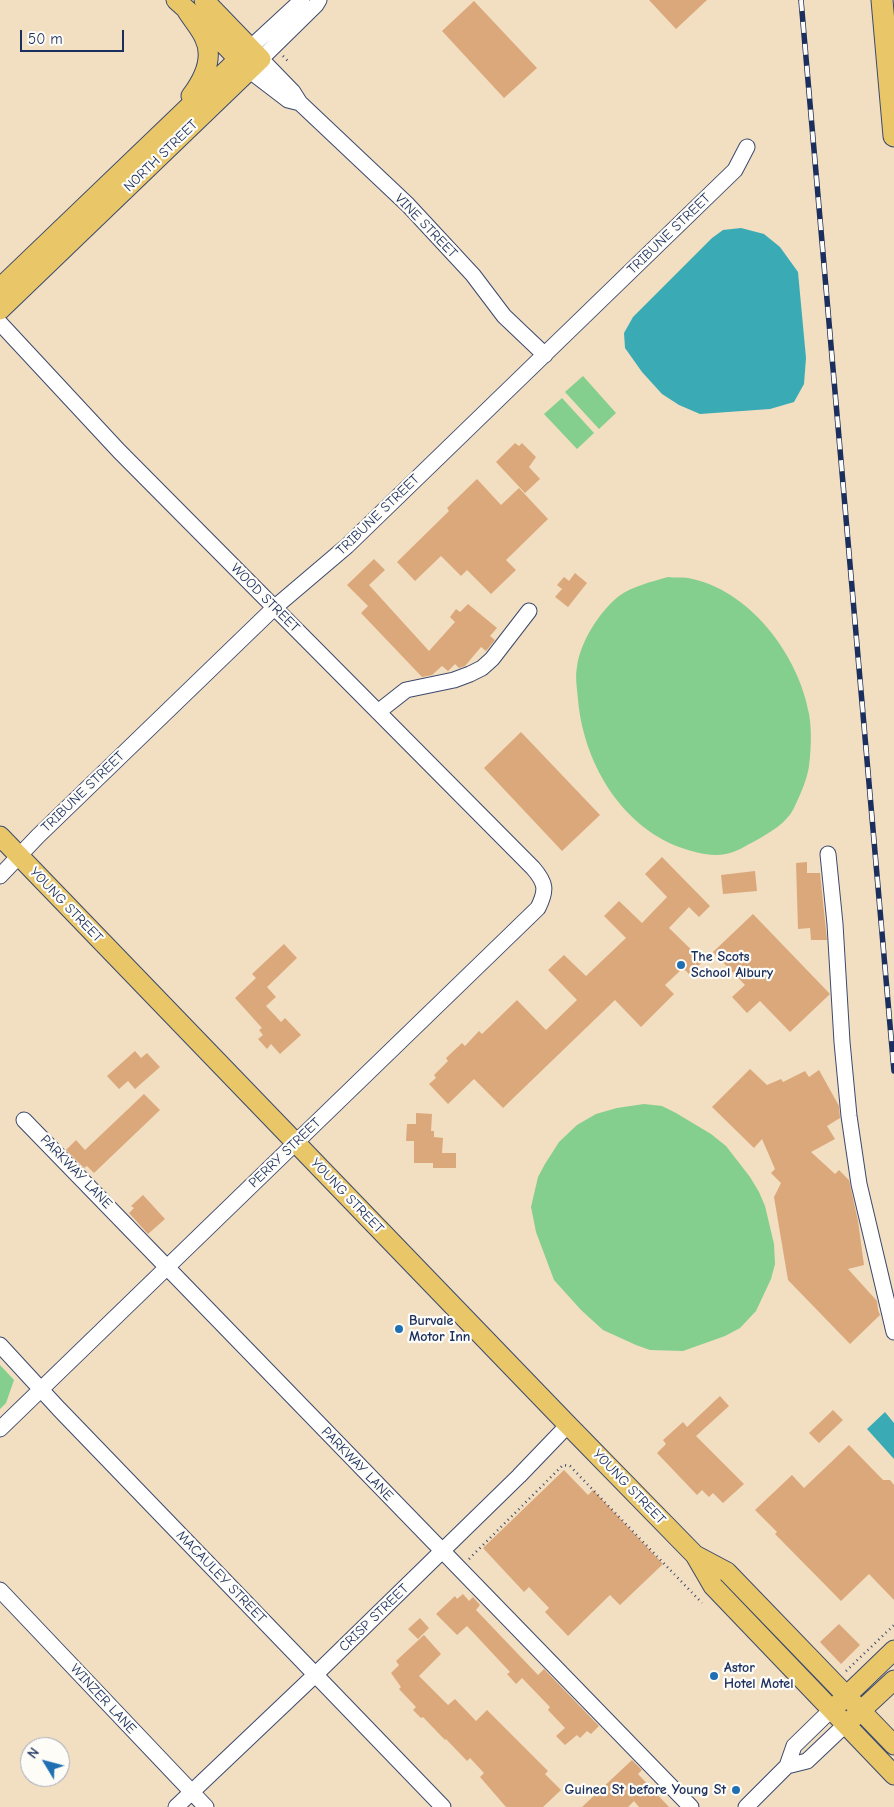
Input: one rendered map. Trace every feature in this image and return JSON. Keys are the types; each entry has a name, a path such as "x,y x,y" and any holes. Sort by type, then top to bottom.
{"highway":[{"path":"882,0 894,136"}],"main road":[{"path":"204,0 250,60"},
{"path":"181,5 215,35 250,60"},
{"path":"160,134 194,93 201,82 207,66 208,56 205,38 181,5"},
{"name":"NORTH STREET","path":"0,288 160,134 250,60"},
{"name":"NORTH STREET","path":"0,310 250,60"},
{"name":"YOUNG STREET","path":"0,836 568,1425 695,1554 713,1586 894,1775"},
{"name":"YOUNG STREET","path":"695,1554 727,1572 894,1745"},
{"path":"831,1710 894,1650"},
{"path":"846,1725 894,1680"}],"street":[{"name":"NORTH STREET","path":"250,60 302,0"},
{"name":"NORTH STREET","path":"250,60 316,5 319,0"},
{"name":"VINE STREET","path":"250,60 288,100 300,103 408,205 473,275 504,316 545,355"},
{"name":"TRIBUNE STREET","path":"0,876 18,856 274,608 347,546 735,170 747,147"},
{"name":"WOOD STREET","path":"0,322 120,451 533,868"},
{"path":"378,712 406,690 454,680 482,668 492,659 530,611"},
{"path":"828,854 849,1116 859,1184 894,1332"},
{"name":"PERRY STREET","path":"0,1429 538,908 543,898 543,880 533,868"},
{"name":"PARKWAY LANE","path":"24,1120 691,1807"},
{"name":"MACAULEY STREET","path":"0,1345 41,1390 444,1807"},
{"name":"CRISP STREET","path":"176,1807 315,1675 568,1425"},
{"name":"WINZER LANE","path":"0,1590 206,1807"},
{"path":"746,1807 788,1766 794,1746 831,1710"},
{"path":"788,1766 807,1762 846,1725"}],"path":[{"path":"283,56 288,62"},
{"path":"459,1569 563,1466 570,1466 702,1603"},
{"path":"846,1671 894,1625"}],"green space":[{"path":"583,376 616,413 599,429 565,392"},
{"path":"562,398 594,433 577,449 544,414"},
{"path":"668,577 688,578 710,585 731,596 750,610 768,628 794,669 809,714 811,740 809,766 807,777 794,808 782,823 766,835 726,854 708,854 679,847 658,837 639,823 622,806 596,767 587,745 581,722 576,671 582,647 598,618 612,602 624,593 636,587"},
{"path":"644,1104 662,1106 676,1113 711,1134 726,1146 759,1192 765,1206 774,1244 775,1264 771,1279 756,1311 740,1328 725,1336 683,1351 650,1350 636,1345 603,1330 581,1310 554,1280 536,1232 531,1207 538,1177 545,1164 559,1142 577,1125 596,1114 617,1108"},
{"path":"0,1365 14,1380 6,1403 0,1409"}],"water":[{"path":"741,228 764,234 780,247 798,272 806,358 804,384 794,402 770,409 700,414 679,405 662,394 642,372 625,348 624,333 633,317 712,238 723,230"},
{"path":"885,1412 894,1423 894,1459 867,1429"}],"building":[{"path":"649,0 707,0 676,29"},
{"path":"474,1 537,68 504,98 442,31"},
{"path":"515,443 519,446 522,443 536,457 529,467 540,479 525,493 496,462"},
{"path":"477,479 501,505 519,488 548,519 506,560 516,570 491,594 467,570 461,576 441,556 415,581 397,562 449,511 447,508"},
{"path":"374,559 385,570 369,585 429,651 455,622 450,617 456,609 460,612 468,604 497,628 490,636 495,640 486,651 481,647 465,666 459,668 455,664 448,671 442,666 432,675 422,677 361,613 368,606 347,585"},
{"path":"575,573 587,583 568,607 555,597 562,589 557,585 564,577 569,581"},
{"path":"521,732 600,815 562,851 484,768"},
{"path":"662,857 710,906 699,917 689,907 669,928 703,961 690,975 683,968 665,985 674,994 641,1027 615,1000 503,1108 474,1079 448,1104 429,1084 436,1078 434,1075 448,1061 446,1058 462,1043 465,1046 479,1031 482,1034 517,1000 546,1030 577,1000 548,970 564,955 586,976 626,938 604,916 619,901 642,923 667,897 645,874"},
{"path":"807,862 807,873 820,873 827,940 811,940 810,928 798,929 796,863"},
{"path":"755,871 757,891 723,894 721,875"},
{"path":"753,914 830,994 790,1032 760,1001 747,1013 732,997 745,985 713,952"},
{"path":"284,944 297,958 267,987 276,997 266,1006 281,1022 285,1018 301,1035 280,1054 271,1044 267,1049 258,1039 263,1035 259,1030 262,1028 235,998 256,978 252,974"},
{"path":"135,1051 141,1058 147,1053 160,1067 135,1089 128,1081 119,1089 107,1076"},
{"path":"750,1069 767,1085 781,1079 783,1082 805,1071 809,1077 819,1070 839,1106 840,1118 827,1126 835,1139 811,1152 835,1174 839,1170 849,1180 858,1221 864,1265 848,1269 877,1301 880,1315 850,1344 788,1280 774,1197 781,1183 771,1173 775,1169 762,1139 754,1148 712,1107"},
{"path":"144,1094 160,1110 94,1173 87,1166 84,1168 66,1150 76,1140 85,1150"},
{"path":"416,1113 432,1114 431,1131 434,1131 434,1137 443,1138 442,1153 456,1153 456,1168 433,1168 433,1163 414,1163 414,1141 406,1141 407,1124 416,1124"},
{"path":"143,1195 165,1219 148,1234 129,1213 134,1208 131,1206"},
{"path":"720,1396 729,1406 696,1436 744,1484 723,1503 713,1493 709,1497 702,1490 697,1495 657,1453 666,1444 663,1440 683,1422 687,1427"},
{"path":"833,1410 843,1420 819,1443 809,1433"},
{"path":"849,1445 883,1480 890,1480 894,1485 894,1600 869,1574 841,1601 775,1534 777,1532 755,1510 792,1475 804,1488"},
{"path":"564,1470 588,1495 593,1490 663,1564 620,1605 610,1595 568,1636 545,1612 549,1608 529,1587 524,1592 483,1548"},
{"path":"463,1594 469,1601 473,1597 480,1605 476,1610 538,1675 544,1669 599,1726 591,1734 587,1731 580,1738 577,1735 565,1745 556,1736 565,1728 548,1710 550,1707 522,1678 516,1684 507,1674 510,1672 467,1626 457,1635 436,1614 455,1596 457,1599"},
{"path":"420,1618 429,1628 418,1639 408,1629"},
{"path":"839,1624 860,1645 841,1664 820,1642"},
{"path":"424,1635 441,1654 419,1676 448,1705 455,1699 476,1721 487,1710 548,1771 545,1774 561,1790 543,1807 506,1807 480,1777 484,1773 470,1758 467,1761 423,1717 421,1718 413,1710 416,1707 399,1689 401,1687 391,1673 399,1665 396,1661"},
{"path":"632,1760 642,1770 638,1774 669,1807 639,1807 634,1801 628,1807 582,1807"}],"railway":[{"path":"801,0 894,1071"}],"place":[{"name":"The Scots School Albury","path":"681,965"},
{"name":"Burvale Motor Inn","path":"399,1329"},
{"name":"Astor Hotel Motel","path":"714,1676"},
{"name":"Guinea St before Young St","path":"736,1790"}]}
